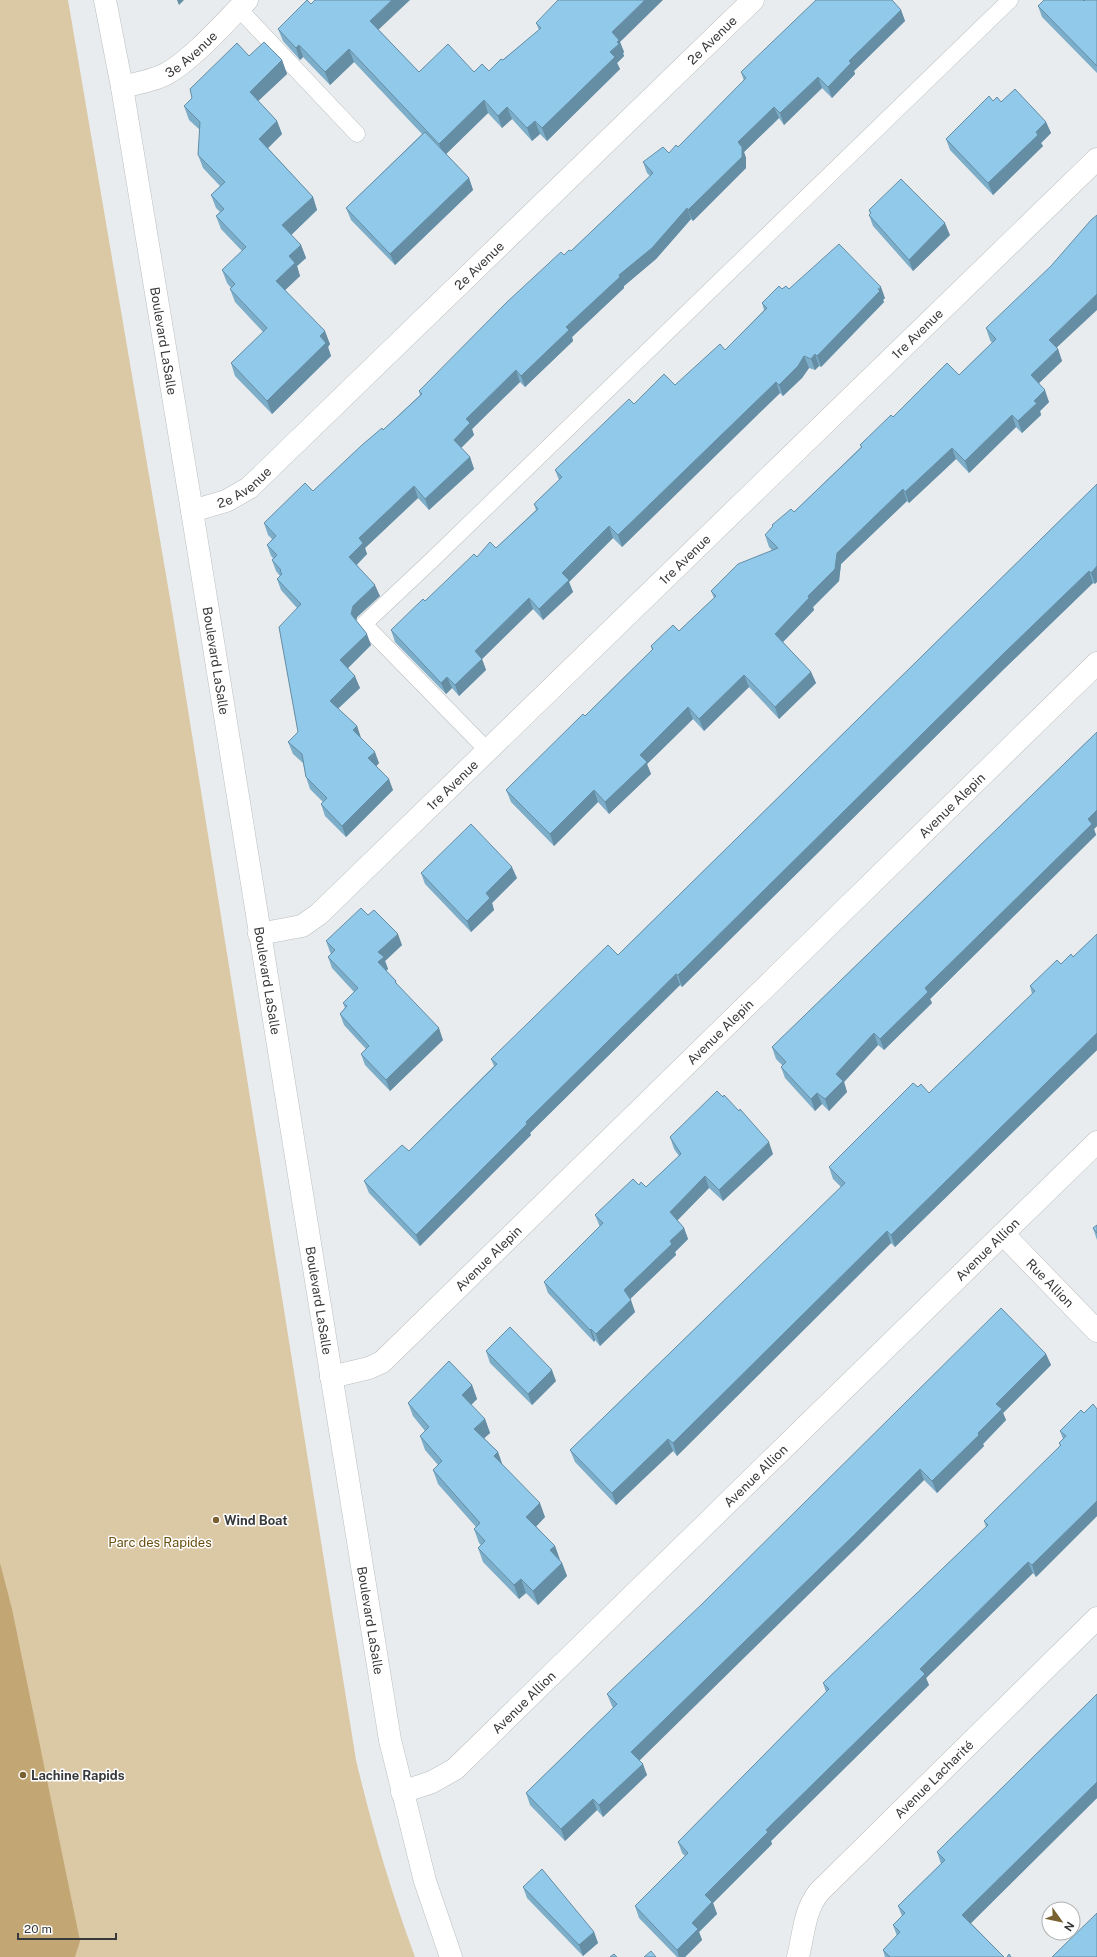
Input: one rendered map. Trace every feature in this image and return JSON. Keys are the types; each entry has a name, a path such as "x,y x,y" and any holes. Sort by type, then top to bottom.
{"street":[{"name":"Boulevard LaSalle","path":"105,0 122,86 192,511 390,1740 424,1881 451,1957"},
{"name":"2e Avenue","path":"192,511 226,501 249,488 753,0"},
{"name":"3e Avenue","path":"122,86 152,80 165,75 179,66 243,4"},
{"name":"1re Avenue","path":"259,934 290,929 311,921 1097,160"},
{"name":"Avenue Alepin","path":"331,1377 369,1368 382,1362 1097,663"},
{"name":"Avenue Allion","path":"402,1792 432,1782 455,1769 1097,1142"},
{"name":"Rue Allion","path":"1003,1234 1097,1331"},
{"name":"Avenue Lacharité","path":"798,1957 807,1913 819,1892 1097,1618"}],"lane":[{"path":"487,750 364,624 445,548 1010,0"},
{"path":"243,4 357,134"}],"green space":[{"name":"Parc des Rapides","path":"0,0 68,0 173,616 356,1760 382,1859 415,1957 0,1957"}],"shaded area":[{"name":"Lachine Rapids","path":"0,1563 12,1609 80,1941 75,1957 0,1957"}],"building":[{"path":"307,0 311,4 315,0 392,0 370,21 419,72 448,44 474,72 482,64 489,71 501,59 503,60 541,28 536,23 558,0 645,0 612,32 619,40 617,42 619,44 610,52 615,57 542,128 535,121 527,128 507,107 498,116 484,100 439,144 349,49 325,72 299,45 296,48 278,29"},
{"path":"816,0 892,0 901,10 849,61 851,63 828,87 818,77 780,113 774,107 738,142 742,147 742,157 688,210 687,208 652,248 619,275 620,277 566,327 569,330 521,376 516,370 466,419 470,423 454,440 470,457 425,499 414,486 359,538 363,543 349,557 375,585 353,606 351,614 367,634 340,660 355,676 330,701 357,726 353,730 375,752 368,758 389,779 342,826 321,804 327,798 306,777 302,754 288,742 298,732 279,627 301,604 277,579 282,574 280,571 281,570 272,560 277,555 267,545 276,536 264,523 305,483 313,491 362,445 382,428 383,430 422,394 419,391 507,302 561,252 564,255 569,250 571,251 653,173 643,162 663,147 669,153 676,145 678,147 746,78 741,72"},
{"path":"1044,0 1097,0 1097,66 1038,6"},
{"path":"264,42 282,60 250,92 277,121 259,139 313,197 282,225 301,245 289,256 295,263 276,281 325,331 320,336 326,343 267,401 231,363 267,328 230,289 235,284 222,270 246,247 216,216 224,209 211,195 225,182 198,155 200,122 184,106 192,98 190,89 237,43 249,56"},
{"path":"1015,89 1046,122 1036,132 1038,135 988,183 946,139 989,96 993,101 997,97 1001,102"},
{"path":"425,132 469,178 390,254 346,208"},
{"path":"901,179 945,223 909,260 869,215 871,213 869,210"},
{"path":"1097,215 1097,294 1049,340 1058,349 1031,375 1045,390 1034,401 1037,403 1018,421 1012,415 965,461 952,448 905,492 903,489 837,553 835,569 808,596 809,598 775,634 811,672 775,707 744,675 699,719 688,707 640,755 647,762 605,802 594,790 550,834 506,790 583,714 585,716 653,649 651,646 673,625 679,631 716,596 711,591 738,564 778,548 765,535 773,526 772,525 791,509 794,512 862,447 860,445 891,415 893,417 947,363 959,375 996,339 986,328 1051,266"},
{"path":"839,244 881,287 878,289 880,291 817,356 815,354 811,359 804,356 798,366 779,385 776,382 618,535 609,526 562,573 569,580 539,609 529,598 475,651 482,659 455,685 447,677 441,683 391,630 423,599 425,601 474,554 477,557 490,542 496,548 538,509 534,504 562,477 555,470 629,399 634,404 664,374 675,385 720,344 725,350 767,308 762,303 779,286 782,289 786,286 789,289"},
{"path":"1097,484 1097,566 1091,573 1089,571 1001,656 678,975 676,974 526,1122 527,1124 416,1235 364,1181 402,1145 409,1151 497,1064 491,1059 608,945 618,955"},
{"path":"1097,732 1097,810 1088,819 1092,824 925,988 928,992 880,1039 874,1033 836,1074 843,1081 825,1099 817,1093 811,1099 781,1067 786,1062 772,1047"},
{"path":"471,824 512,867 486,893 490,898 467,921 421,873"},
{"path":"361,908 368,915 374,910 398,934 378,952 384,957 378,962 439,1028 386,1080 361,1054 369,1046 340,1014 347,1006 343,1003 358,988 328,957 335,950 326,941"},
{"path":"1097,934 1097,1033 891,1235 887,1231 673,1443 668,1439 612,1493 570,1450 845,1183 829,1167 913,1083 918,1087 921,1084 929,1093 1035,991 1030,986 1057,960 1061,964 1071,954 1073,957"},
{"path":"717,1091 723,1097 724,1095 739,1111 740,1109 769,1142 719,1190 705,1176 670,1212 684,1228 670,1241 672,1244 624,1290 631,1300 596,1334 591,1329 590,1330 544,1282 603,1223 595,1215 633,1179 639,1185 641,1182 646,1187 681,1154 670,1137"},
{"path":"1097,1225 1097,1233 1093,1228"},
{"path":"1001,1308 1046,1354 996,1404 1002,1409 978,1433 979,1435 932,1481 920,1469 631,1752 643,1764 599,1805 593,1799 561,1829 526,1793 617,1704 607,1694 702,1604"},
{"path":"510,1327 552,1370 528,1394 486,1351"},
{"path":"449,1361 472,1385 462,1395 485,1419 474,1429 498,1452 494,1456 540,1503 526,1517 555,1546 550,1550 562,1563 533,1591 521,1579 514,1585 478,1548 485,1541 474,1529 480,1523 433,1470 442,1461 420,1436 429,1427 408,1403"},
{"path":"1093,1404 1097,1409 1097,1501 1032,1565 1028,1562 920,1669 925,1674 766,1830 768,1832 705,1895 712,1902 692,1923 698,1929 677,1950 635,1906 688,1853 678,1842 829,1689 823,1683 988,1525 984,1521 1061,1445 1059,1443 1066,1436 1060,1431 1081,1410 1084,1413"},
{"path":"1097,1694 1097,1782 962,1915 1004,1957 890,1957 883,1950 900,1932 893,1925 905,1913 898,1906 945,1860 937,1852"},
{"path":"542,1869 594,1932 579,1945 523,1887"},
{"path":"1097,1913 1097,1957 1052,1957 1068,1941 1081,1941 1081,1929"},
{"path":"651,1951 656,1957 644,1957"},
{"path":"614,1954 617,1957 610,1957"}],"place":[{"name":"Wind Boat","path":"216,1520"},
{"name":"Lachine Rapids","path":"23,1775"}]}
